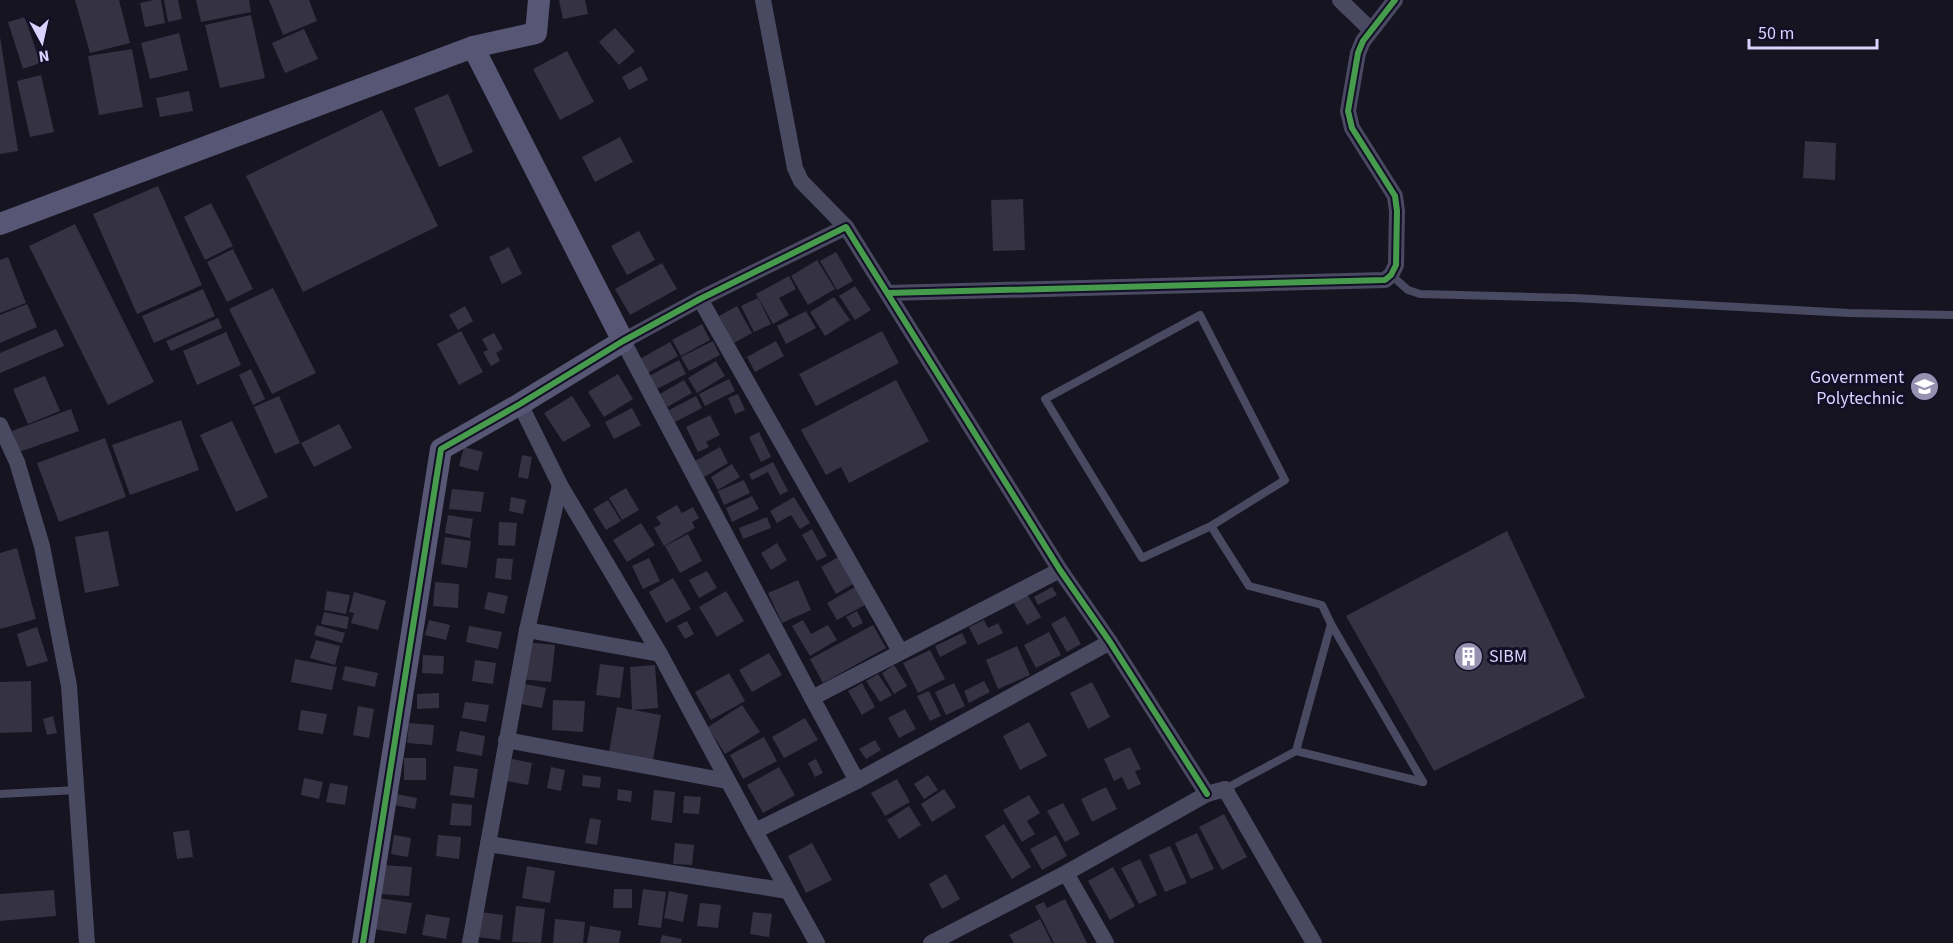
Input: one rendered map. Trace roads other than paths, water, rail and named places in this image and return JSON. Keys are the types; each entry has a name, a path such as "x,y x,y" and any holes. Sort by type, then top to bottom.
{"street":[{"path":"0,224 473,47 536,33 539,0"},
{"path":"763,0 795,168 801,182 846,227 1060,570 1110,642 1207,794"},
{"path":"1340,0 1371,30"},
{"path":"888,293 1385,280 1391,275 1395,265 1397,211 1395,196 1352,128 1348,111 1358,53 1363,41 1395,0"},
{"path":"473,47 623,341 857,781"},
{"path":"363,943 441,449 623,341 700,299 846,227"},
{"path":"700,299 900,651"},
{"path":"520,404 560,485 660,654 817,943"},
{"path":"0,425 17,462 42,546 69,686 87,943"},
{"path":"470,943 527,630 560,485"},
{"path":"812,698 1060,570"},
{"path":"527,630 660,654"},
{"path":"755,831 857,781 1110,642"},
{"path":"506,740 727,781"},
{"path":"931,943 1066,873 1207,794 1225,789 1314,943"},
{"path":"488,844 788,891"},
{"path":"1066,873 1106,943"}],"lane":[{"path":"1391,275 1408,290 1420,294 1574,298 1849,313 1953,315"},
{"path":"1200,315 1285,480 1211,526 1142,558 1045,399 1200,315"},
{"path":"1211,526 1249,586 1322,605 1423,782 1296,751 1225,789"},
{"path":"1296,751 1331,624"},
{"path":"0,794 77,790"}],"place":[{"name":"Government Polytechnic","path":"1925,387"},
{"name":"SIBM","path":"1468,656"}]}
